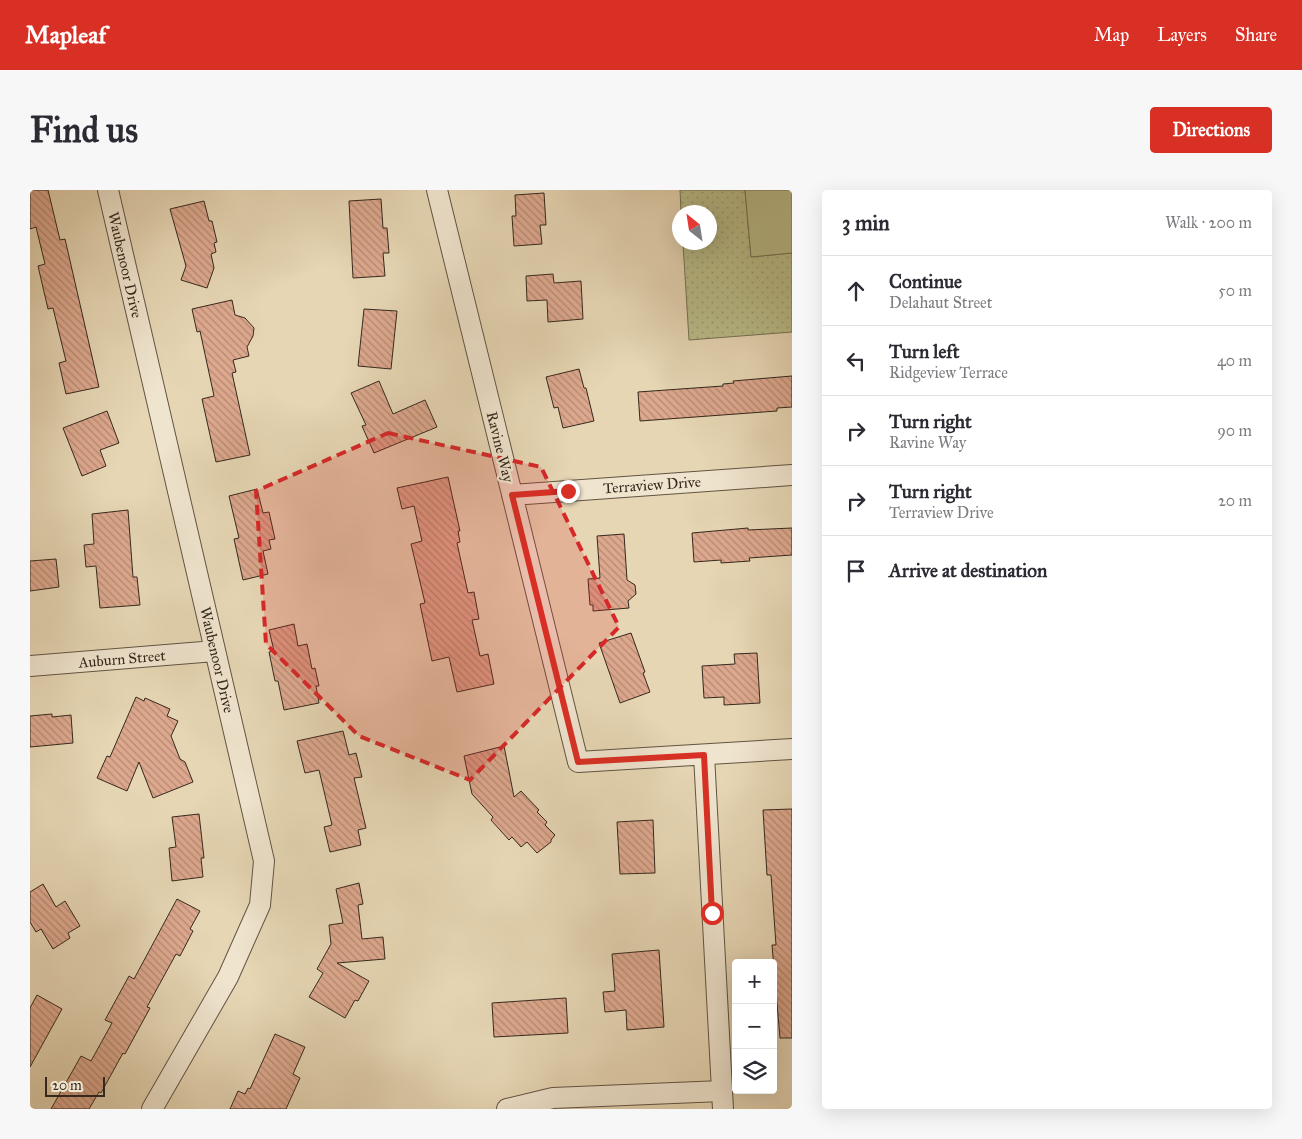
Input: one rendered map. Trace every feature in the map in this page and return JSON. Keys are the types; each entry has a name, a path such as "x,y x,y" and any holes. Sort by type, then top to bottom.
{"street":[{"name":"Waubenoor Drive","path":"108,190 264,861 260,905 228,977 152,1109"},
{"name":"Ravine Way","path":"437,190 578,762 704,755"},
{"name":"Terraview Drive","path":"512,495 792,475"},
{"name":"Auburn Street","path":"30,666 214,651"},
{"path":"507,1109 553,1098 722,1100 704,755 792,749"}],"highlighted area":[{"path":"388,433 541,467 619,627 470,780 359,736 266,644 256,491"}],"green space":[{"path":"680,190 745,190 751,257 792,253 792,332 689,340 683,250 717,250 717,205 681,205"},
{"path":"745,190 792,190 792,253 751,257"}],"building":[{"path":"30,190 48,190 60,240 65,239 99,387 66,394 59,363 66,361 53,308 48,309 38,266 45,264 36,227 30,229"},
{"path":"544,193 546,225 540,225 542,244 514,246 512,216 516,216 515,195"},
{"path":"381,199 383,228 387,228 389,253 383,253 385,276 353,278 349,201"},
{"path":"204,201 209,221 212,221 217,242 214,243 216,252 211,254 214,268 207,288 181,280 186,266 170,209"},
{"path":"553,274 554,283 581,281 583,319 548,322 547,300 527,301 526,276"},
{"path":"232,300 235,315 245,318 254,328 253,336 247,347 249,356 233,360 236,372 232,373 250,455 216,462 202,399 214,396 200,331 197,332 192,309"},
{"path":"364,309 397,311 391,369 358,366"},
{"path":"579,369 594,421 563,428 558,407 554,408 546,377"},
{"path":"792,376 792,407 777,408 777,411 640,421 638,392 723,386 723,384 734,383 733,381"},
{"path":"379,381 393,414 425,400 437,427 374,453 362,426 366,425 351,393"},
{"path":"107,411 119,443 100,450 106,466 82,476 63,428"},
{"path":"448,477 460,531 458,531 460,542 457,543 468,593 474,592 479,619 472,620 480,656 488,654 494,684 457,692 449,657 432,661 420,604 425,603 411,544 422,541 414,506 402,509 397,488"},
{"path":"257,489 263,513 269,512 275,539 269,540 271,549 263,551 268,574 243,580 234,539 239,538 229,496"},
{"path":"128,510 133,577 137,577 140,605 100,608 96,566 86,567 84,545 94,544 92,514"},
{"path":"748,528 748,530 792,528 792,555 749,558 750,561 721,563 721,560 694,562 692,533"},
{"path":"624,534 627,580 635,585 636,594 628,601 629,608 593,611 593,605 590,605 588,579 600,578 597,536"},
{"path":"56,559 59,587 30,591 30,561"},
{"path":"294,624 298,646 307,644 312,669 315,668 319,686 316,686 319,703 284,710 269,652 274,651 269,630"},
{"path":"631,633 650,692 620,703 599,643"},
{"path":"757,653 760,703 724,705 724,697 704,698 702,666 735,664 734,654"},
{"path":"136,697 144,701 145,698 170,709 167,716 178,721 171,736 180,759 185,762 193,782 153,798 139,762 127,791 97,778 107,756 110,757"},
{"path":"52,714 52,717 71,715 73,743 30,747 30,716"},
{"path":"343,731 349,755 356,753 362,777 354,778 366,828 358,830 361,845 330,852 324,827 332,825 319,770 305,773 297,741"},
{"path":"504,746 514,797 521,791 539,810 537,812 547,822 545,825 555,835 551,842 537,853 527,842 521,847 512,837 509,840 491,820 493,817 472,794 464,756"},
{"path":"792,809 792,1038 780,1038 777,1003 777,959 773,959 772,945 776,945 771,875 767,875 763,810"},
{"path":"199,814 204,858 201,858 203,877 172,881 169,848 176,847 172,817"},
{"path":"653,820 655,873 620,874 617,822"},
{"path":"359,883 363,904 358,905 362,939 383,937 385,959 337,963 369,981 358,1001 355,1000 345,1018 309,997 323,973 317,969 331,944 329,925 343,923 336,889"},
{"path":"43,884 56,907 65,901 80,926 68,933 70,938 53,949 41,929 36,932 30,922 30,892"},
{"path":"177,899 200,911 190,929 193,931 180,956 176,954 147,1007 150,1008 125,1054 123,1053 101,1093 99,1092 89,1109 51,1109 81,1056 91,1061 112,1023 105,1020 129,976 134,979"},
{"path":"659,950 664,1027 627,1030 626,1010 605,1012 603,992 615,991 612,954"},
{"path":"37,995 62,1009 30,1067 30,1008"},
{"path":"566,998 568,1033 494,1037 492,1003"},
{"path":"275,1034 305,1047 293,1074 300,1078 286,1109 230,1109 238,1091 245,1094 248,1088 250,1089"}],"route":[{"path":"568,491 512,495 578,762 704,755 712,913"}]}
